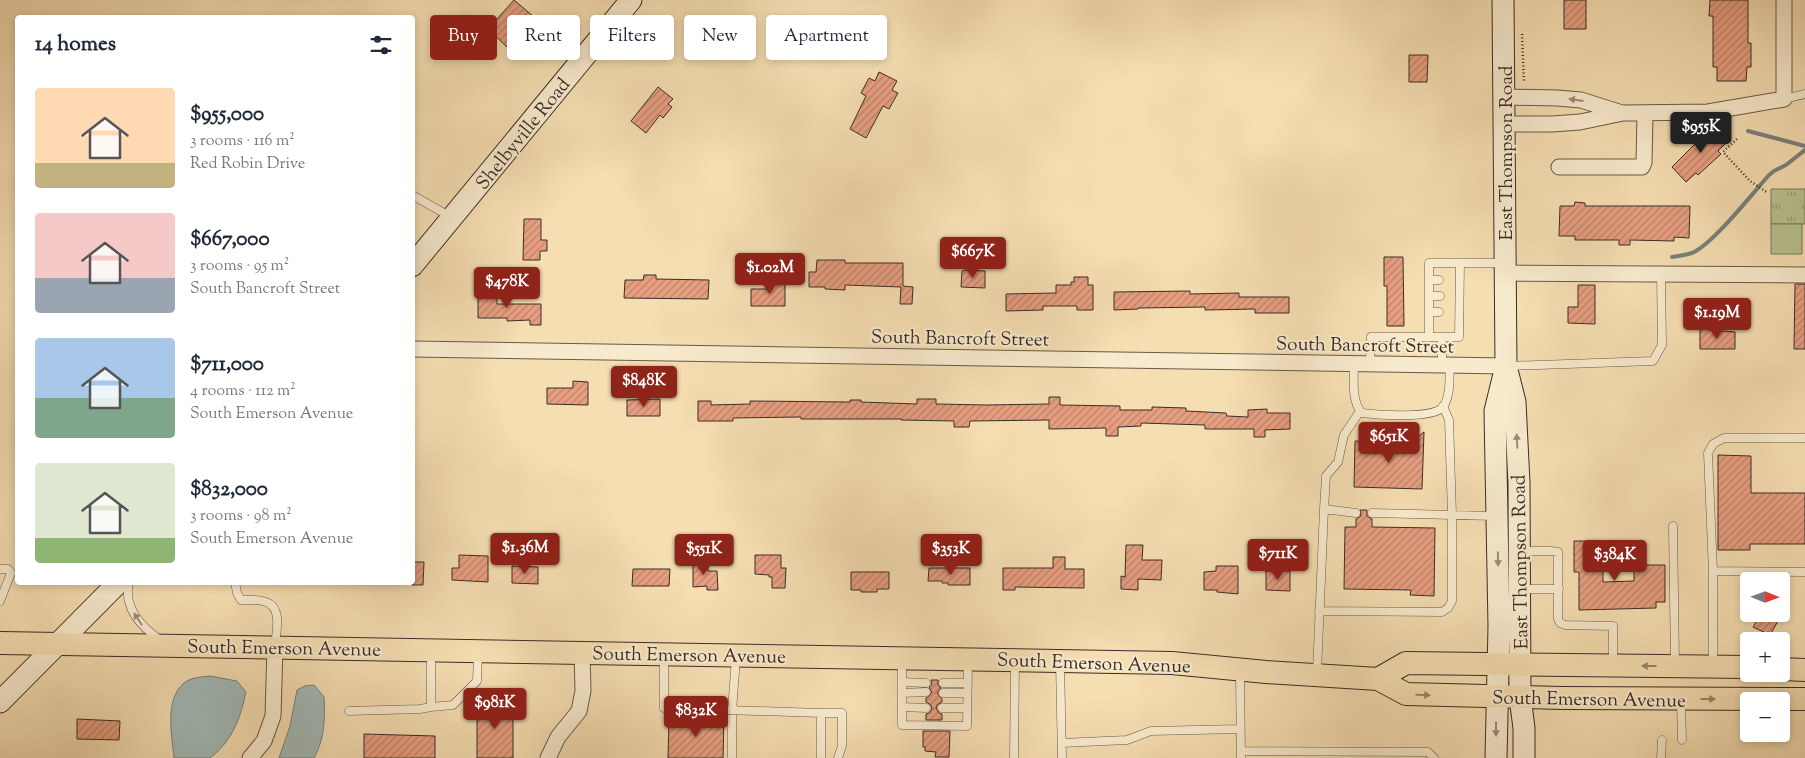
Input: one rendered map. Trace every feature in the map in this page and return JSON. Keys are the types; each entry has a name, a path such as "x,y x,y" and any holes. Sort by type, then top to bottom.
{"main road":[{"name":"Shelbyville Road","path":"415,262 631,0"},
{"name":"East Thompson Road","path":"1496,758 1497,697 1509,665 1520,589 1519,482 1514,402 1506,366 1503,0"},
{"name":"East Thompson Road","path":"1506,366 1495,412 1497,516 1509,665 1520,697 1524,728 1524,758"},
{"path":"0,702 60,644 116,585"},
{"name":"South Emerson Avenue","path":"0,643 1172,663 1378,679 1406,694 1497,697 1805,699"},
{"name":"South Emerson Avenue","path":"1378,679 1406,663 1740,667"},
{"path":"1790,669 1805,670"}],"street":[{"path":"1505,124 1580,122 1623,113 1708,112 1784,99 1784,0"},
{"path":"1505,98 1581,100 1623,113"},
{"path":"1559,167 1642,167 1644,163 1646,114"},
{"path":"1505,268 1661,274 1805,275"},
{"name":"South Bancroft Street","path":"415,349 1506,366"},
{"path":"250,758 264,741 273,716 275,647"},
{"path":"548,758 558,737 579,711 583,695 582,652"}],"lane":[{"path":"1784,99 1805,94"},
{"path":"415,197 452,218"},
{"path":"1429,337 1429,263 1460,263 1505,268"},
{"path":"1370,364 1371,337 1460,337 1457,312 1457,280 1460,263"},
{"path":"1506,366 1653,361 1662,345 1661,274"},
{"path":"1429,280 1439,280"},
{"path":"1429,296 1440,296"},
{"path":"1429,312 1439,312"},
{"path":"1360,411 1370,414 1430,414 1439,411 1444,406 1448,396 1442,337"},
{"path":"1354,364 1356,399 1360,411"},
{"path":"1319,611 1442,612 1448,608 1452,601 1452,515 1449,420 1444,406"},
{"path":"1317,675 1326,476 1338,462 1344,435 1360,411"},
{"path":"1713,666 1714,571 1708,453 1713,444 1724,438 1805,438"},
{"path":"1324,509 1356,513"},
{"path":"1372,513 1497,516"},
{"path":"1673,526 1675,666"},
{"path":"1520,552 1558,552 1558,618 1560,623 1565,625 1613,626 1613,666"},
{"path":"0,569 8,568 11,573 0,601"},
{"path":"1714,571 1805,572"},
{"path":"128,585 127,593 130,608 144,629 167,646"},
{"path":"236,585 241,600 265,601 273,606 277,616 275,647"},
{"path":"1520,589 1558,589"},
{"path":"431,650 431,706"},
{"path":"349,711 420,709 431,706 452,705 477,681 478,651"},
{"path":"664,654 664,708 842,713 842,746 838,758"},
{"path":"732,758 732,711 736,655"},
{"path":"902,658 902,725 967,726 968,659"},
{"path":"1014,758 1015,660"},
{"path":"1060,661 1062,758"},
{"path":"1240,669 1241,755 1428,752 1434,758"},
{"path":"902,682 926,683"},
{"path":"943,683 968,683"},
{"path":"902,692 926,692"},
{"path":"943,692 967,693"},
{"path":"1681,699 1682,740"},
{"path":"902,708 926,708"},
{"path":"942,708 967,708"},
{"path":"820,758 821,713"},
{"path":"1062,742 1127,740 1151,731 1240,729"},
{"path":"1661,758 1662,740"}],"path":[{"path":"1521,26 1524,87"},
{"path":"1737,138 1723,152 1754,184 1768,193"}],"green space":[{"path":"1771,189 1805,189 1805,224 1771,224"},
{"path":"1771,224 1802,224 1802,254 1771,254"}],"water":[{"path":"210,676 237,681 246,692 234,728 224,744 210,758 174,758 171,718 174,699 178,690 187,681"},
{"path":"314,685 324,697 324,728 318,750 314,758 279,758 290,726 297,690 305,686"}],"building":[{"path":"514,0 532,15 507,15 507,47 497,38 497,19"},
{"path":"1564,0 1586,0 1586,29 1564,29"},
{"path":"1710,0 1748,0 1748,43 1751,43 1751,67 1747,67 1746,81 1717,81 1717,67 1713,67 1713,16 1709,16"},
{"path":"1409,55 1428,55 1427,82 1409,82"},
{"path":"879,72 897,81 892,90 898,93 889,109 883,106 866,138 850,129 866,96 861,93 869,78 875,81"},
{"path":"658,87 673,99 668,104 672,107 663,118 660,115 646,133 631,121"},
{"path":"1714,125 1728,141 1718,151 1721,154 1698,175 1696,173 1686,182 1672,167"},
{"path":"1575,202 1585,203 1585,206 1690,206 1689,238 1674,237 1674,241 1630,240 1630,245 1619,245 1619,240 1575,240 1575,236 1559,236 1560,206 1574,206"},
{"path":"524,219 541,219 541,240 547,240 547,251 540,251 540,260 523,260"},
{"path":"1384,257 1403,257 1404,326 1387,326 1387,286 1384,286"},
{"path":"817,260 845,260 845,263 903,263 903,286 913,287 912,304 900,304 901,287 845,285 845,290 809,287 809,272 816,272"},
{"path":"962,271 985,271 985,288 961,287"},
{"path":"644,275 656,275 656,279 709,280 708,299 624,298 625,280 643,280"},
{"path":"1074,277 1088,277 1088,285 1093,285 1093,310 1077,310 1077,306 1043,306 1043,310 1006,311 1006,294 1056,293 1056,285 1071,285 1071,282 1074,282"},
{"path":"767,281 785,281 785,306 751,306 751,289 768,289"},
{"path":"1795,284 1805,284 1805,349 1794,349"},
{"path":"1578,285 1595,285 1595,324 1568,323 1568,307 1578,307"},
{"path":"478,290 497,290 497,304 541,304 541,325 530,325 530,320 507,321 507,318 478,318"},
{"path":"1190,291 1190,294 1239,293 1239,297 1289,297 1289,313 1255,313 1255,309 1205,310 1205,307 1114,310 1114,292"},
{"path":"1700,329 1735,332 1735,349 1700,349"},
{"path":"573,381 588,382 588,405 547,404 547,388 573,388"},
{"path":"1049,397 1060,397 1060,405 1120,406 1120,410 1152,410 1152,407 1186,408 1186,411 1226,413 1227,416 1248,417 1248,410 1267,409 1267,413 1290,413 1290,429 1265,430 1265,437 1254,437 1254,429 1205,429 1205,425 1141,423 1141,426 1118,427 1118,436 1106,436 1106,428 1049,429 1049,420 970,421 969,427 954,427 954,421 901,419 801,419 801,417 733,418 733,421 698,421 698,401 711,401 711,405 750,404 750,401 850,402 850,400 917,404 917,399 936,399 936,404 986,405 1049,404"},
{"path":"660,399 660,416 627,416 627,400"},
{"path":"1424,432 1422,489 1354,487 1355,441 1411,442"},
{"path":"1718,455 1751,456 1751,493 1805,493 1805,544 1750,544 1750,550 1718,550"},
{"path":"1360,510 1367,510 1367,516 1372,519 1372,527 1435,528 1434,596 1410,595 1411,590 1344,589 1345,527 1356,527 1356,519 1361,516"},
{"path":"1574,541 1603,541 1603,582 1634,581 1634,565 1665,565 1665,602 1656,602 1656,608 1579,610 1579,572 1574,572"},
{"path":"1126,545 1143,545 1142,560 1162,560 1161,580 1138,579 1138,590 1121,589 1121,576 1125,577"},
{"path":"459,555 488,556 488,582 452,580 452,568 459,568"},
{"path":"755,555 781,555 781,568 786,568 785,588 772,588 772,577 755,574"},
{"path":"1053,557 1065,557 1065,569 1084,569 1084,588 1015,587 1015,590 1003,590 1003,568 1053,568"},
{"path":"693,560 708,560 708,571 717,571 718,590 707,590 707,586 693,587"},
{"path":"415,562 424,562 423,585 415,585"},
{"path":"512,566 538,567 538,584 512,583"},
{"path":"1216,566 1238,566 1238,594 1217,592 1217,590 1204,590 1204,572 1216,571"},
{"path":"929,568 970,568 970,585 948,585 948,583 942,583 942,581 928,581"},
{"path":"633,569 670,569 669,586 632,586"},
{"path":"1266,571 1290,571 1290,591 1266,590"},
{"path":"851,572 889,572 889,589 877,589 877,592 851,590"},
{"path":"1756,622 1777,622 1772,632 1764,632 1753,627"},
{"path":"931,680 938,680 938,685 941,688 937,693 942,702 936,708 942,714 942,720 926,720 926,714 932,709 931,705 926,702 926,698 932,692 929,688 932,684"},
{"path":"477,701 513,701 513,758 477,758"},
{"path":"669,718 724,718 723,758 668,758"},
{"path":"77,719 120,721 119,740 77,739"},
{"path":"923,731 950,731 949,757 935,757 936,752 925,751 925,747 923,747"},
{"path":"364,734 435,736 435,758 364,758"}],"waterway":[{"path":"1748,131 1805,146"},
{"path":"1672,257 1692,253 1710,240 1769,175 1805,150"}]}
